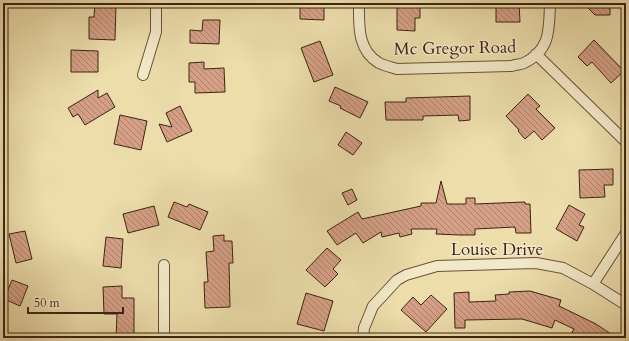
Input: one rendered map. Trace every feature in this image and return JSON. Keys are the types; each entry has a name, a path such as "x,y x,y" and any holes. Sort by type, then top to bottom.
{"street":[{"path":"143,76 156,32 156,3"},
{"name":"Mc Gregor Road","path":"359,3 360,36 364,47 370,55 381,64 390,68 512,66 524,63 536,54 626,142"},
{"path":"536,54 548,38 550,3"},
{"path":"593,284 626,233"},
{"name":"Louise Drive","path":"364,338 364,328 373,306 397,280 406,275 437,266 536,263 563,268 626,304"},
{"path":"164,265 164,338"}],"building":[{"path":"95,3 116,3 115,40 89,39 89,17 94,17"},
{"path":"300,3 324,3 324,20 300,19"},
{"path":"397,3 420,3 420,18 415,18 415,31 397,30"},
{"path":"496,3 519,3 520,22 496,22"},
{"path":"583,3 610,3 610,15 595,15"},
{"path":"203,20 220,20 219,44 190,43 190,30 202,31"},
{"path":"594,40 624,71 611,83 592,62 587,66 578,57"},
{"path":"320,41 333,75 314,82 301,48"},
{"path":"71,50 98,51 98,72 71,72"},
{"path":"204,62 204,69 224,68 225,92 195,93 195,82 189,82 189,63"},
{"path":"335,87 368,102 360,118 340,108 341,106 329,101"},
{"path":"98,90 98,98 107,93 115,107 85,125 78,114 73,117 68,108"},
{"path":"528,94 540,106 536,109 555,128 542,140 534,131 525,139 506,116"},
{"path":"470,96 470,120 459,121 458,115 423,116 423,120 386,120 385,102 406,102 406,98"},
{"path":"180,106 192,131 167,142 159,124 172,127 166,113"},
{"path":"120,115 147,121 141,150 114,144"},
{"path":"346,132 362,143 353,155 338,145"},
{"path":"613,169 613,185 604,185 605,197 580,198 579,170"},
{"path":"441,181 447,204 466,204 466,198 475,198 475,204 525,202 525,204 530,204 531,233 516,233 515,227 475,229 475,235 436,234 437,229 411,229 412,234 400,237 399,233 382,237 381,232 363,243 356,233 337,245 327,231 358,212 362,219 421,206 421,203 436,203"},
{"path":"352,189 357,200 348,205 342,193"},
{"path":"174,202 187,207 189,204 208,212 200,230 168,217"},
{"path":"569,205 585,214 579,225 584,227 577,241 556,229"},
{"path":"154,206 159,225 128,233 123,214"},
{"path":"25,231 32,259 16,263 9,234"},
{"path":"224,235 224,241 232,241 233,263 229,263 230,307 205,308 204,282 208,282 206,252 214,251 213,236"},
{"path":"106,237 123,239 121,268 103,266"},
{"path":"327,248 341,260 333,269 338,274 325,287 306,270"},
{"path":"12,280 28,286 20,306 4,299"},
{"path":"122,286 122,298 134,298 134,338 116,338 117,314 104,314 103,287"},
{"path":"530,291 561,300 559,306 596,324 617,338 569,338 574,329 555,320 552,328 522,319 465,320 465,328 455,328 454,293 469,292 469,302 496,301 495,295 509,294 509,292"},
{"path":"306,293 333,301 324,331 297,324"},
{"path":"431,295 447,309 426,332 401,310 413,297 421,305"}]}
